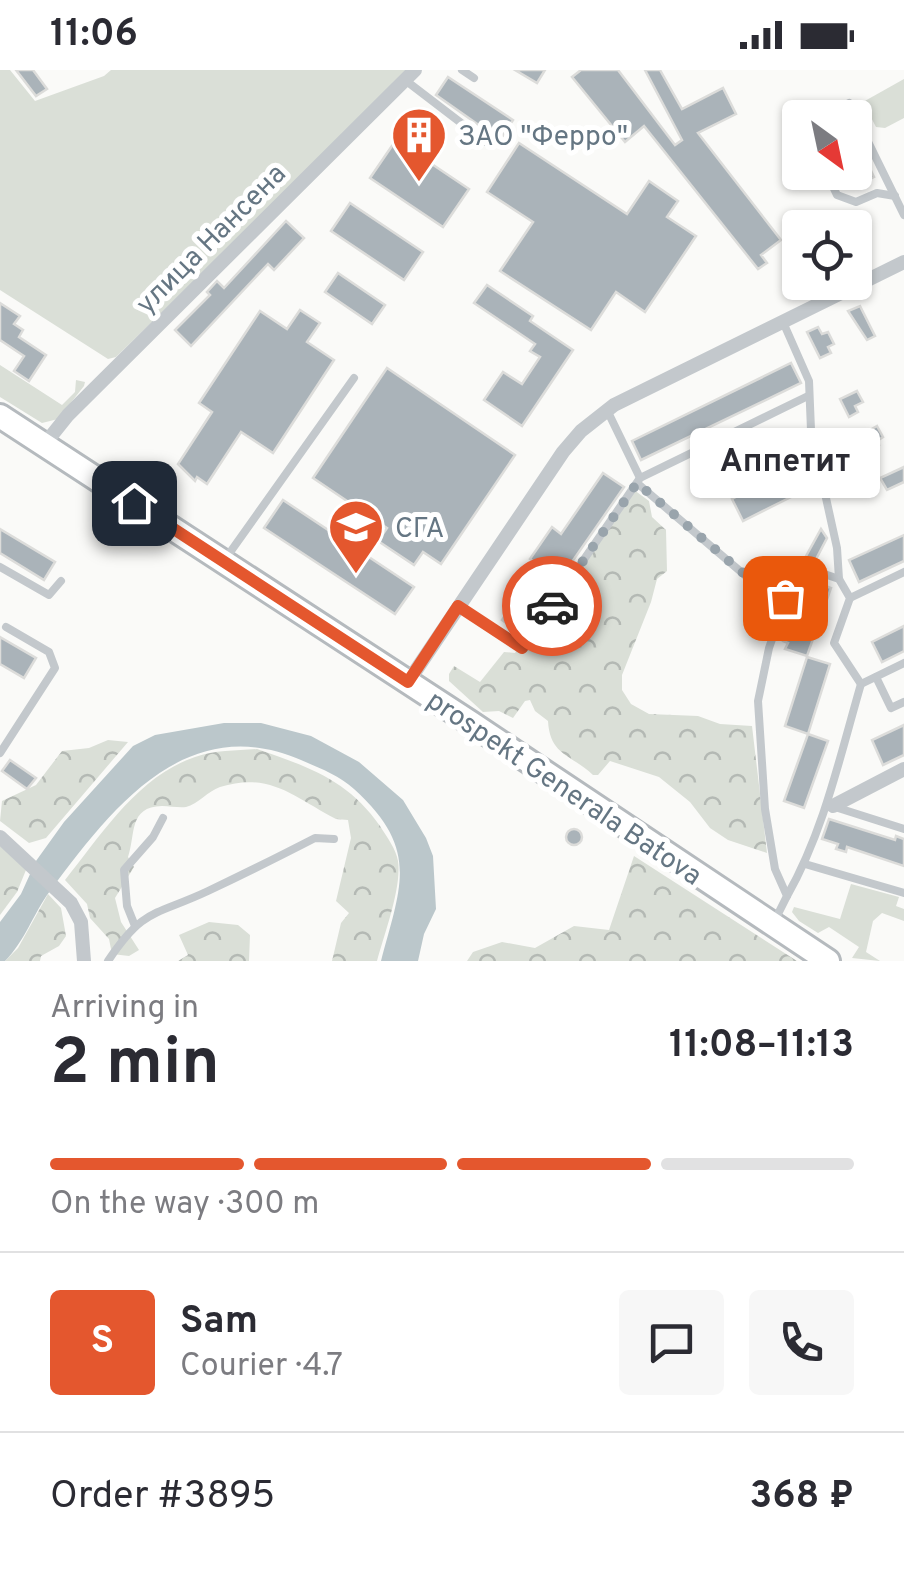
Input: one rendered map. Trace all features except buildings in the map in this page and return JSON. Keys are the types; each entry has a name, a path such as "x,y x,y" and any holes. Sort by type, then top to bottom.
{"main road":[{"name":"prospekt Generala Batova","path":"0,416 828,961"}],"street":[{"name":"улица Нансена","path":"44,444 410,75"},
{"path":"408,682 581,430 607,410 904,262"},
{"path":"829,805 904,770"},
{"path":"0,836 64,896 81,922 84,961"}],"lane":[{"path":"462,70 474,78"},
{"path":"410,75 486,142"},
{"path":"872,150 904,215"},
{"path":"835,190 837,195 856,202 877,194 894,196"},
{"path":"782,322 809,381 811,430 837,548 839,579 850,598"},
{"path":"223,562 354,378"},
{"path":"458,606 522,648 639,480 808,396"},
{"path":"607,410 639,480 782,606"},
{"path":"786,896 775,869 765,809 758,700 782,606 798,564 839,579"},
{"path":"0,567 49,595 61,580"},
{"path":"773,924 805,864 829,805 861,684 834,643 850,598 904,572"},
{"path":"0,753 54,668 49,652 6,627"},
{"path":"861,684 904,664"},
{"path":"876,677 891,708 904,702"},
{"path":"829,805 904,829"},
{"path":"134,926 126,906 124,870 164,818"},
{"path":"108,961 134,926 154,911 205,893 316,838 334,839"},
{"path":"805,864 904,892"}],"green space":[{"path":"0,70 10,70 35,101 111,70 410,70 116,357 108,359 0,290"},
{"path":"904,79 904,118 885,128 876,127 872,100 867,100"},
{"path":"0,365 62,405 75,392 76,380 85,382 58,419 42,423 0,397"},
{"path":"630,487 649,501 652,517 666,530 667,571 657,579 622,675 622,690 631,704 649,714 698,716 720,724 752,726 767,853 728,840 710,828 690,802 659,777 610,761 598,775 593,775 557,748 548,721 535,711 530,700 513,718 499,711 483,712 449,681 454,666 480,682 504,652 515,653"},
{"path":"108,740 128,742 46,838 29,843 0,821 2,801 36,785 62,751 89,748"},
{"path":"257,749 310,769 341,786 368,810 391,843 399,872 377,961 332,961 341,923 349,913 336,901 351,838 348,820 336,819 281,789 253,782 220,787 183,807 151,808 138,817 128,857 134,867 115,898 121,922 139,950 129,956 112,954 109,939 90,918 87,904 65,880 122,809 156,778 203,755"},
{"path":"0,846 26,870 17,892 0,915"},
{"path":"634,856 797,961 467,961 473,952 502,942 535,948 574,926 609,930"},
{"path":"851,884 899,897 896,906 904,909 904,921 882,913 873,921 866,952 880,961 852,958 859,947 829,927 818,933 792,912 794,907 840,919"},
{"path":"48,894 61,908 66,936 40,961 5,961 18,948"},
{"path":"209,922 238,925 250,935 249,961 178,961 188,955 179,935"}],"shaded area":[{"path":"224,723 261,723 311,736 359,762 403,800 433,856 436,909 424,934 418,961 381,961 399,889 400,869 389,831 375,811 342,780 301,760 260,748 222,748 187,758 155,776 126,800 50,891 12,953 0,961 0,922 21,894 36,861 64,822 133,746 155,735"}],"way so far":[{"path":"552,606 637,483 782,606 785,598"}],"place":[{"name":"ЗАО \"Ферро\"","path":"419,184"},
{"name":"СГА","path":"356,576"},
{"name":"Аппетит","path":"785,598"}],"route":[{"path":"134,503 408,682 458,606 522,648 552,606"}]}
